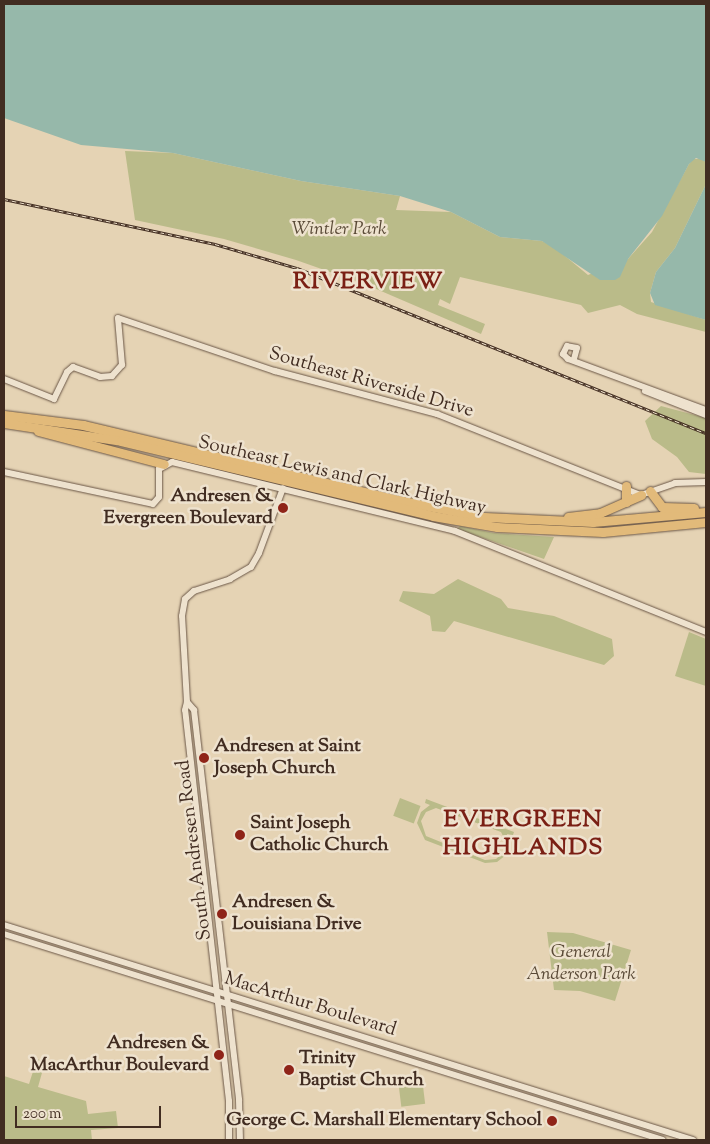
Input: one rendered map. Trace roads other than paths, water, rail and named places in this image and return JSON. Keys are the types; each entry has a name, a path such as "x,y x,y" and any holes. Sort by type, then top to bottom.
{"highway":[{"name":"Southeast Lewis and Clark Highway","path":"4,415 83,425 393,499 511,520 593,522 706,512"},
{"path":"4,423 164,464"},
{"name":"Southeast Lewis and Clark Highway","path":"4,423 112,439 433,516 497,527 603,532 706,522"},
{"path":"626,486 626,502"},
{"path":"511,520 594,515 646,493 662,507 706,508"}],"street":[{"name":"Southeast Riverside Drive","path":"4,379 54,399 67,372 73,368 108,378 121,368 118,318 275,371 437,414 646,493"},
{"path":"574,359 706,415"},
{"path":"638,386 706,410"},
{"path":"4,472 146,503 157,502 158,472 164,464 172,462 432,524 484,541 706,632"},
{"path":"646,493 675,482 706,482"},
{"name":"South Andresen Road","path":"229,1140 230,1108 185,710 187,702 182,616 185,600 194,591 230,579 250,567 259,553 283,488"},
{"name":"South Andresen Road","path":"187,702 194,710 229,1005 239,1100 240,1140"},
{"name":"MacArthur Boulevard","path":"4,925 693,1140"},
{"name":"MacArthur Boulevard","path":"4,934 663,1140"}],"railway":[{"path":"4,199 215,244 297,268 706,433"}],"place":[{"name":"Andresen & Evergreen Boulevard","path":"283,508"},
{"name":"Andresen at Saint Joseph Church","path":"204,758"},
{"name":"Saint Joseph Catholic Church","path":"240,835"},
{"name":"Andresen & Louisiana Drive","path":"222,914"},
{"name":"Andresen & MacArthur Boulevard","path":"219,1055"},
{"name":"Trinity Baptist Church","path":"289,1070"},
{"name":"George C. Marshall Elementary School","path":"552,1121"}],"district":[{"name":"RIVERVIEW","path":"368,283"},
{"name":"EVERGREEN HIGHLANDS","path":"523,835"}],"park label":[{"name":"Wintler Park","path":"339,230"},
{"name":"General Anderson Park","path":"581,964"}]}
